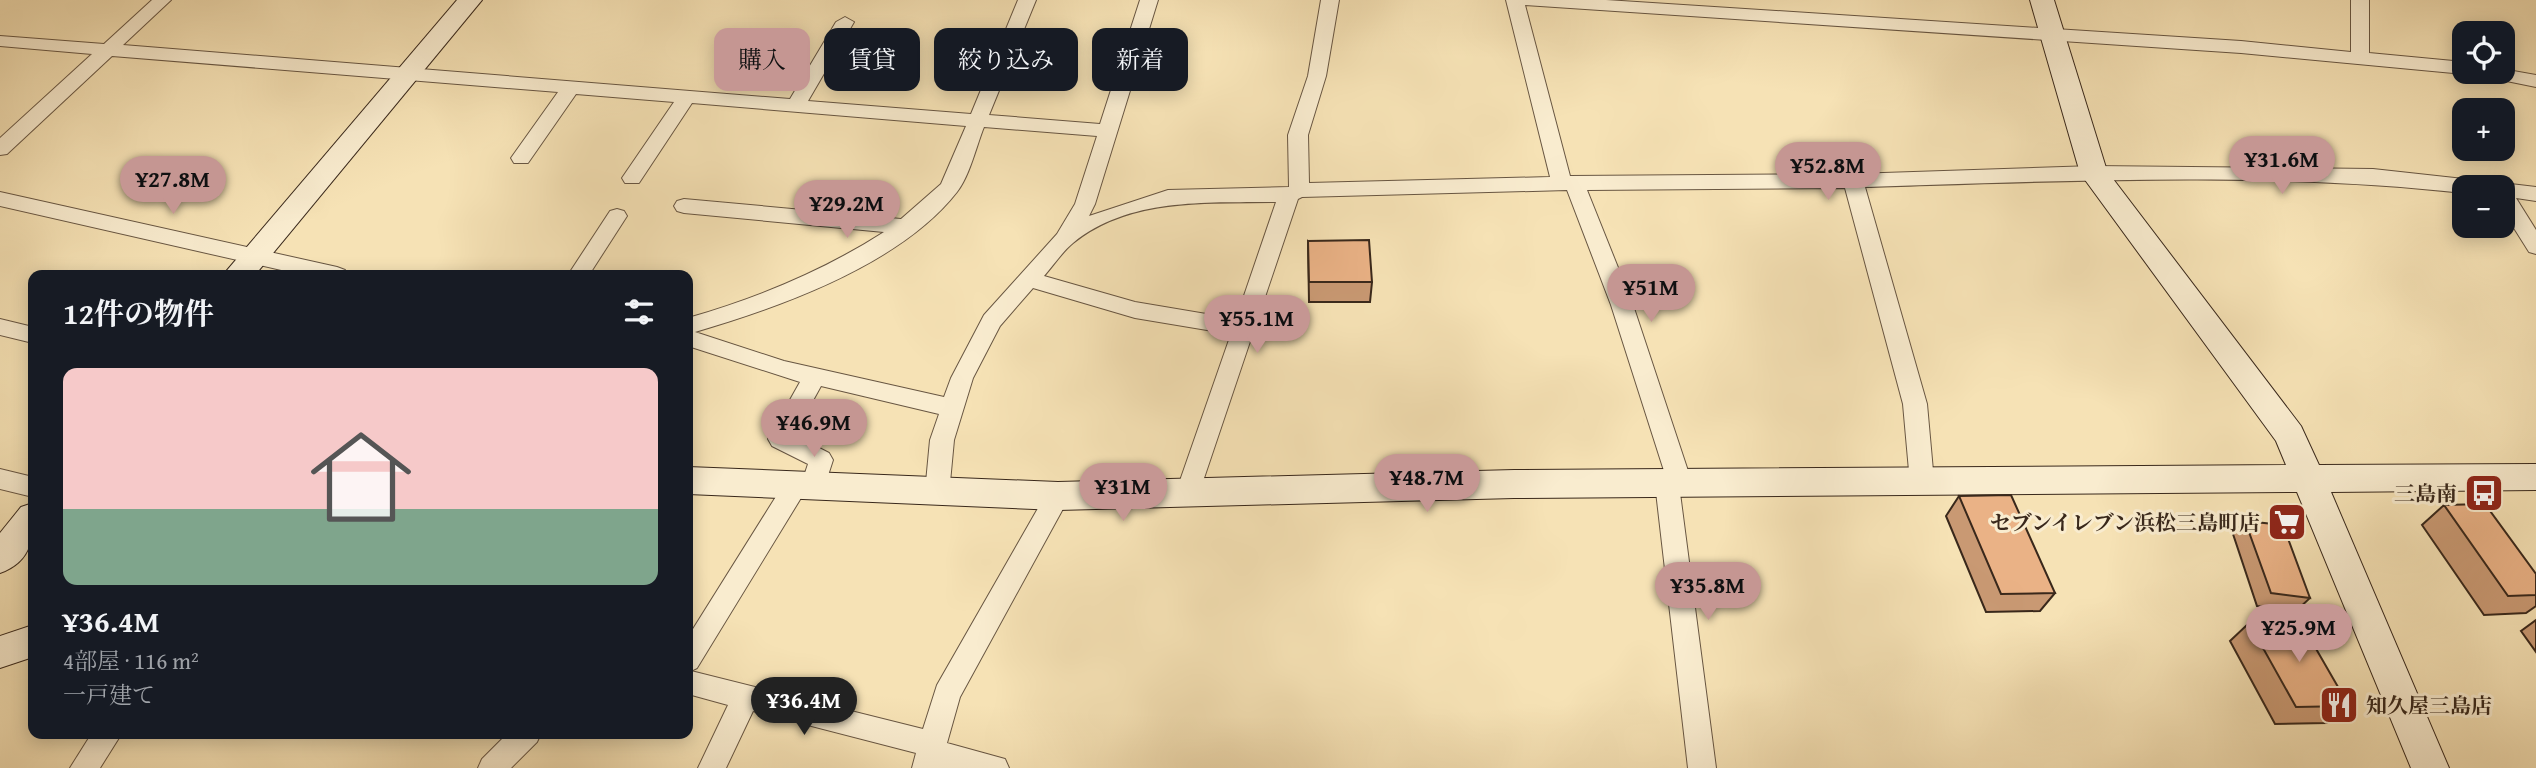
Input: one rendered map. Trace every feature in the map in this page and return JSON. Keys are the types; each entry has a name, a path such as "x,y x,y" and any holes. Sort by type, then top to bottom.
{"street":[{"path":"4,141 162,0"},
{"path":"246,266 470,0"},
{"path":"693,326 724,317 815,280 880,247 932,207 950,187 1027,0"},
{"path":"937,493 943,440 962,378 992,321 1065,239 1085,204 1149,0"},
{"path":"1187,495 1294,193 1298,135 1317,76 1330,0"},
{"path":"1515,0 1568,184 1622,305 1673,483 1702,768"},
{"path":"1526,0 2052,35 2452,67"},
{"path":"2042,0 2094,173 2290,435 2430,768"},
{"path":"2360,0 2360,58"},
{"path":"795,106 845,22"},
{"path":"0,41 1107,131"},
{"path":"2515,77 2536,81"},
{"path":"521,158 571,88"},
{"path":"632,178 687,97"},
{"path":"1065,239 1102,217 1168,197 1568,184 1853,181 2094,173 2373,176 2452,185"},
{"path":"1853,181 1915,404 1922,482"},
{"path":"2515,192 2536,194"},
{"path":"0,199 120,224 246,266 286,270"},
{"path":"684,206 906,227"},
{"path":"2515,212 2536,247"},
{"path":"581,270 617,216"},
{"path":"1030,279 1074,297 1107,305 1244,328"},
{"path":"0,327 28,334"},
{"path":"693,339 815,376 952,408"},
{"path":"693,652 821,460 780,439 815,376"},
{"path":"693,481 1058,496 1187,495 1514,484 2309,481 2536,477"},
{"path":"0,479 28,486"},
{"path":"930,755 947,694 1058,496"},
{"path":"0,558 28,523"},
{"path":"0,652 28,643"},
{"path":"693,683 746,697 930,755 995,768"},
{"path":"712,768 746,697"},
{"path":"84,768 104,739"},
{"path":"492,768 521,739"}],"building":[{"path":"1369,240 1372,282 1309,282 1308,241"},
{"path":"2011,495 2055,593 2001,594 1959,496"},
{"path":"2485,504 2536,574 2536,595 2508,596 2444,505"},
{"path":"2245,521 2283,525 2310,598 2271,593"},
{"path":"2300,621 2349,706 2296,707 2249,623"}],"place":[{"name":"三島南","path":"2484,493"},
{"name":"セブンイレブン浜松三島町店","path":"2287,522"},
{"name":"知久屋三島店","path":"2339,705"}]}
